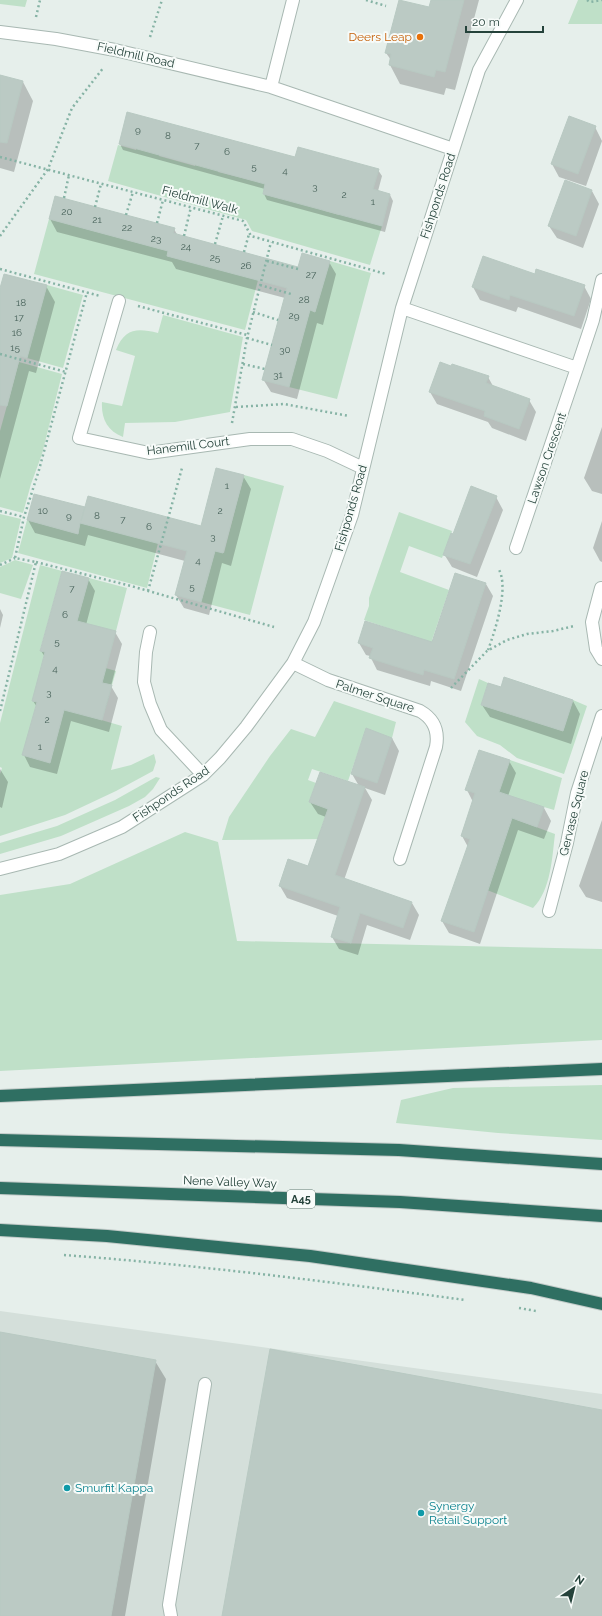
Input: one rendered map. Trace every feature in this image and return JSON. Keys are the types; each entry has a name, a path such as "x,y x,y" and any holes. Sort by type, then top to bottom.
{"highway":[{"path":"0,1096 602,1068"},
{"path":"0,1140 399,1150 602,1164"},
{"name":"Nene Valley Way","path":"0,1188 400,1202 602,1216"},
{"path":"0,1230 107,1236 310,1256 531,1288 602,1304"}],"street":[{"path":"271,87 293,0"},
{"name":"Fishponds Road","path":"0,869 59,854 122,827 203,775 220,758 246,727 293,663 314,622 352,515 402,308 479,70 517,0"},
{"name":"Fieldmill Road","path":"0,32 56,38 115,50 271,87 453,149"},
{"name":"Lawson Crescent","path":"516,548 593,320 602,280"},
{"name":"Hanemill Court","path":"119,301 79,438 149,453 228,441 250,439 292,439 327,451 363,468"},
{"path":"402,308 577,368"},
{"path":"602,588 592,622 596,649 602,660"},
{"path":"150,632 146,652 144,682 150,704 161,730 203,775"},
{"name":"Palmer Square","path":"293,663 328,680 420,711 428,716 434,723 438,739 400,859"},
{"name":"Gervase Square","path":"549,911 567,843 577,793 602,716"},
{"path":"171,1616 169,1605 205,1384"}],"path":[{"path":"36,17 40,0"},
{"path":"150,37 162,0"},
{"path":"366,0 386,6"},
{"path":"586,0 590,2 602,0"},
{"path":"0,236 48,169 72,108 115,50"},
{"name":"Fieldmill Walk","path":"0,157 243,221 251,236 386,274"},
{"path":"64,198 70,175"},
{"path":"95,207 101,184"},
{"path":"126,215 132,192"},
{"path":"157,223 163,200"},
{"path":"184,236 191,207"},
{"path":"215,244 223,216"},
{"path":"244,252 249,233"},
{"path":"228,441 236,407 247,338 271,242"},
{"path":"267,261 298,269"},
{"path":"260,285 291,294"},
{"path":"15,558 24,517 39,470 87,292"},
{"path":"253,312 278,320"},
{"path":"247,338 272,344"},
{"path":"0,354 66,372"},
{"path":"243,364 265,369"},
{"path":"236,407 284,404 349,416"},
{"path":"148,591 187,448"},
{"path":"0,511 24,517"},
{"path":"0,565 15,558 36,562 148,591 274,627"},
{"path":"0,711 36,562"},
{"path":"487,651 497,626 503,583 502,574 498,568"},
{"path":"451,688 487,651 507,640 592,622"},
{"path":"60,1255 121,1259 277,1276 470,1301"},
{"path":"516,1307 539,1312"}],"shaded area":[{"path":"0,1311 602,1394 602,1616 0,1616"}],"green space":[{"path":"0,0 27,0 25,7 0,4"},
{"path":"578,0 602,0 602,24 568,24"},
{"path":"140,139 162,145 159,156 195,166 198,154 221,160 218,172 254,181 257,170 268,173 263,194 281,199 284,188 325,211 339,215 342,204 366,221 382,226 370,265 252,231 246,220 108,181 118,145 136,150"},
{"path":"49,219 168,251 167,256 258,280 245,330 34,274"},
{"path":"330,261 371,273 337,399 289,387 310,310 315,312"},
{"path":"47,285 83,295 63,368 27,358"},
{"path":"163,315 243,337 230,412 175,422 125,423 123,437 109,428 104,419 102,408 102,402 122,406 135,356 116,350 123,337 132,331 144,330 158,333"},
{"path":"19,362 62,374 42,454 31,484 23,513 0,507 0,431"},
{"path":"244,475 284,486 250,615 201,602 215,551 224,553"},
{"path":"399,512 452,531 442,558 409,546 400,572 449,590 432,640 461,650 459,659 415,637 364,620 369,606 369,598"},
{"path":"0,514 21,519 12,558 0,563"},
{"path":"27,520 78,534 80,523 158,543 147,588 18,553"},
{"path":"15,560 33,565 21,599 0,593 0,567"},
{"path":"40,565 62,571 40,650 45,652 33,701 37,702 23,755 50,762 64,710 67,658 89,578 127,588 116,631 88,663 116,671 112,685 93,680 91,691 109,696 105,710 87,706 84,715 122,726 111,770 131,765 154,754 156,762 153,771 116,791 65,815 0,836 0,774 2,768 0,767 0,723"},
{"path":"479,679 488,683 481,705 563,731 573,700 587,706 564,774 517,758 500,745 477,736 465,722"},
{"path":"334,701 396,722 392,738 366,729 348,781 312,769 308,780 316,783 309,802 328,809 320,831 323,839 222,840 229,817 270,756 291,729 315,737"},
{"path":"510,760 562,778 554,810 524,801 517,820 555,834 550,873 544,892 533,908 487,890 494,804"},
{"path":"156,777 160,778 153,789 145,797 129,806 61,836 0,854 0,843 57,826 115,800"},
{"path":"185,832 218,842 237,941 602,949 602,1040 0,1071 0,895 70,884"},
{"path":"602,1085 602,1140 498,1133 396,1123 401,1100 453,1088"}],"building":[{"path":"399,0 429,7 431,0 464,0 445,72 436,70 434,77 389,65 391,54 385,53"},
{"path":"0,75 23,81 7,143 0,142"},
{"path":"127,112 295,157 298,147 379,169 373,189 390,194 382,226 263,194 265,184 119,144"},
{"path":"569,116 596,126 578,174 551,164"},
{"path":"565,180 592,190 576,236 548,226"},
{"path":"55,196 175,228 173,233 298,267 302,253 330,261 315,312 310,310 289,387 262,380 287,288 167,256 168,251 49,219"},
{"path":"483,256 535,274 536,269 585,285 574,316 510,295 509,300 472,287"},
{"path":"4,274 47,285 27,358 20,356 7,406 0,405 0,288"},
{"path":"440,362 451,366 452,364 489,376 486,383 530,399 519,429 484,416 485,411 429,392"},
{"path":"216,468 244,475 223,553 215,551 201,602 175,595 187,551 80,523 78,534 27,520 34,494 85,507 88,496 201,526"},
{"path":"471,486 497,496 470,564 443,555 451,533 453,534"},
{"path":"62,571 89,578 77,621 116,631 102,683 112,685 102,720 64,710 50,763 22,755 37,702 32,701 45,652 40,651"},
{"path":"455,573 486,583 454,679 424,670 423,675 369,658 373,648 358,643 365,621 432,642"},
{"path":"504,677 573,700 563,731 481,705 488,683 501,687"},
{"path":"366,728 392,738 377,783 351,774"},
{"path":"479,750 510,760 499,792 544,807 537,827 512,818 474,932 441,921 470,839 461,836 475,793 465,790"},
{"path":"320,772 365,787 335,875 412,902 403,928 360,913 351,943 331,937 340,907 279,886 288,859 308,866 328,809 309,802"},
{"name":"Smurfit Kappa","path":"0,1332 156,1360 111,1616 0,1616"},
{"name":"Synergy Retail Support","path":"270,1349 602,1410 602,1616 222,1616"}],"place":[{"name":"Deers Leap","path":"420,37"},
{"name":"Smurfit Kappa","path":"67,1488"},
{"name":"Synergy Retail Support","path":"421,1513"}]}
